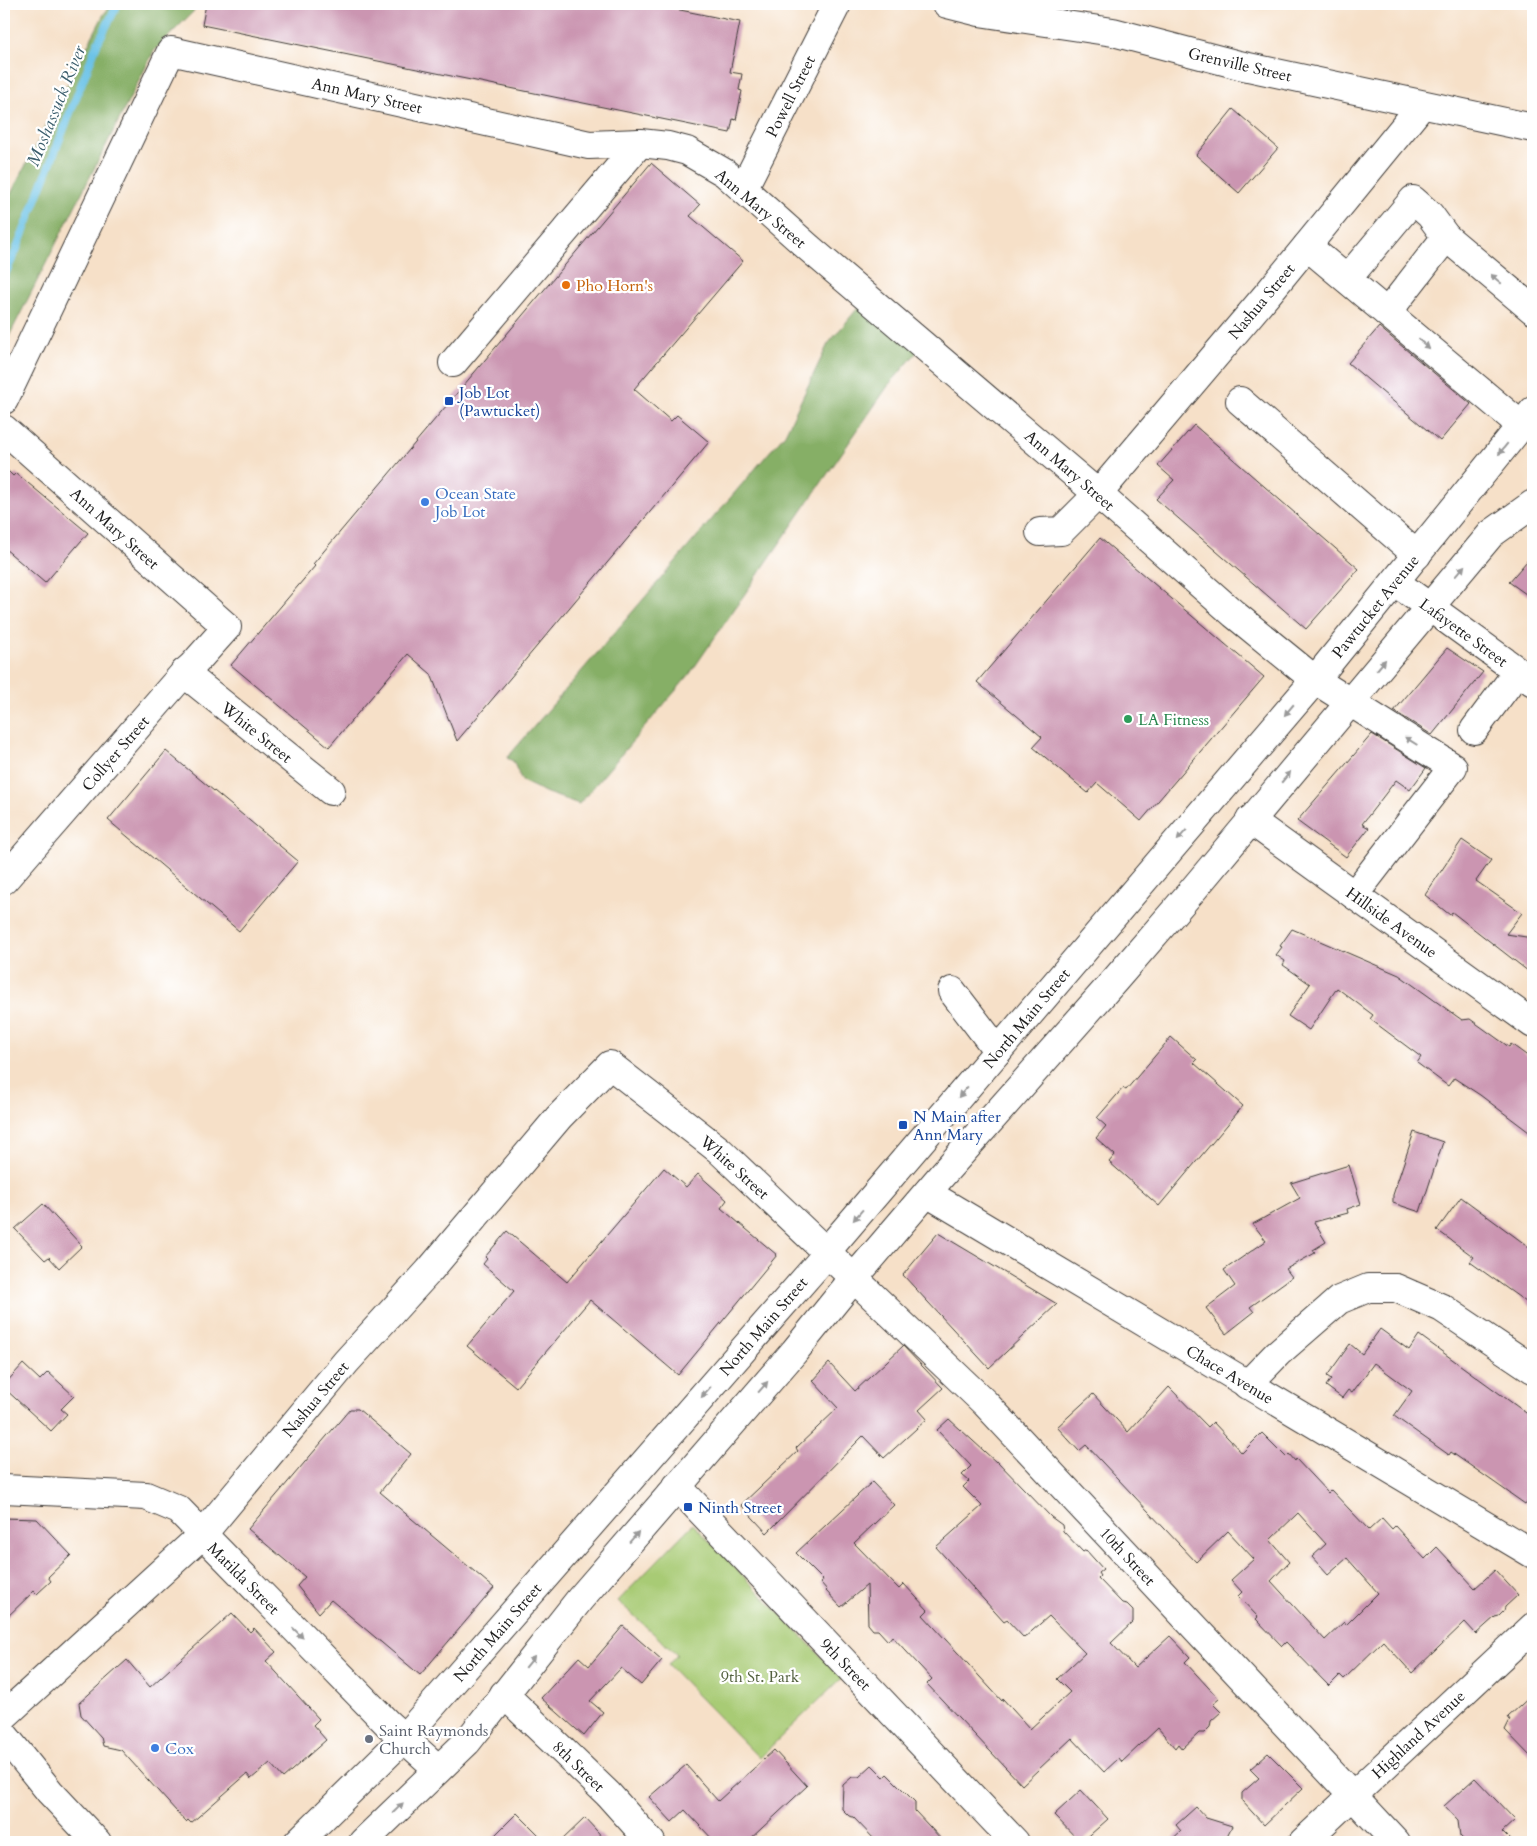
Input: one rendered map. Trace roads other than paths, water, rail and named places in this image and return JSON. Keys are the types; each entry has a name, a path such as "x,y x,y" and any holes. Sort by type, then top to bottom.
{"street":[{"name":"Powell Street","path":"743,189 837,4"},
{"name":"Grenville Street","path":"947,4 979,12 1113,32 1239,65 1533,128"},
{"name":"Ann Mary Street","path":"4,400 171,51 590,145 640,143 668,146 688,151 725,174 743,189 816,254 1098,494 1234,614 1315,680 1453,767 1354,895"},
{"name":"Nashua Street","path":"1040,532 1062,531 1098,494 1307,246 1422,105"},
{"path":"453,363 640,143"},
{"path":"1347,279 1413,200 1430,215 1446,238 1533,310"},
{"path":"1387,312 1446,238"},
{"path":"1307,246 1387,312 1527,418"},
{"path":"1240,401 1417,555"},
{"name":"Pawtucket Avenue","path":"1214,798 1315,680 1527,418"},
{"name":"Ann Mary Street","path":"4,429 227,627"},
{"path":"363,1842 467,1742 580,1599 794,1352 927,1193 1115,980 1429,607 1520,503 1533,485"},
{"path":"1491,534 1533,504"},
{"name":"Lafayette Street","path":"1395,582 1526,677"},
{"name":"Collyer Street","path":"4,880 184,673 227,627"},
{"name":"White Street","path":"184,673 331,791"},
{"path":"1474,730 1526,677"},
{"name":"Hillside Avenue","path":"1214,798 1253,818 1354,895 1533,1024"},
{"name":"North Main Street","path":"298,1842 403,1739 819,1263 826,1252 1214,798"},
{"path":"952,991 998,1051"},
{"name":"Nashua Street","path":"4,1716 202,1536 346,1362 429,1271 559,1117 610,1065"},
{"name":"White Street","path":"610,1065 719,1150 854,1278"},
{"name":"Chace Avenue","path":"927,1193 1533,1554"},
{"name":"10th Street","path":"854,1278 985,1403 1396,1842"},
{"path":"1247,1385 1278,1353 1339,1300 1368,1288 1396,1288 1442,1308 1533,1369"},
{"name":"9th Street","path":"678,1486 1015,1842"},
{"name":"Matilda Street","path":"4,1489 146,1496 180,1510 202,1536 403,1739 438,1769"},
{"name":"Highland Avenue","path":"1302,1842 1533,1627"},
{"name":"8th Street","path":"504,1694 608,1794 651,1842"},
{"path":"4,1735 50,1792 97,1842"}],"waterway":[{"name":"Moshassuck River","path":"4,276 16,251 97,44 118,4"}],"place":[{"name":"Pho Horn's","path":"566,285"},
{"name":"Job Lot (Pawtucket)","path":"449,401"},
{"name":"Ocean State Job Lot","path":"425,502"},
{"name":"LA Fitness","path":"1128,719"},
{"name":"N Main after Ann Mary","path":"903,1125"},
{"name":"Ninth Street","path":"688,1507"},
{"name":"Saint Raymonds Church","path":"369,1739"},
{"name":"Cox","path":"155,1748"}],"park label":[{"name":"9th St. Park","path":"760,1676"}]}
